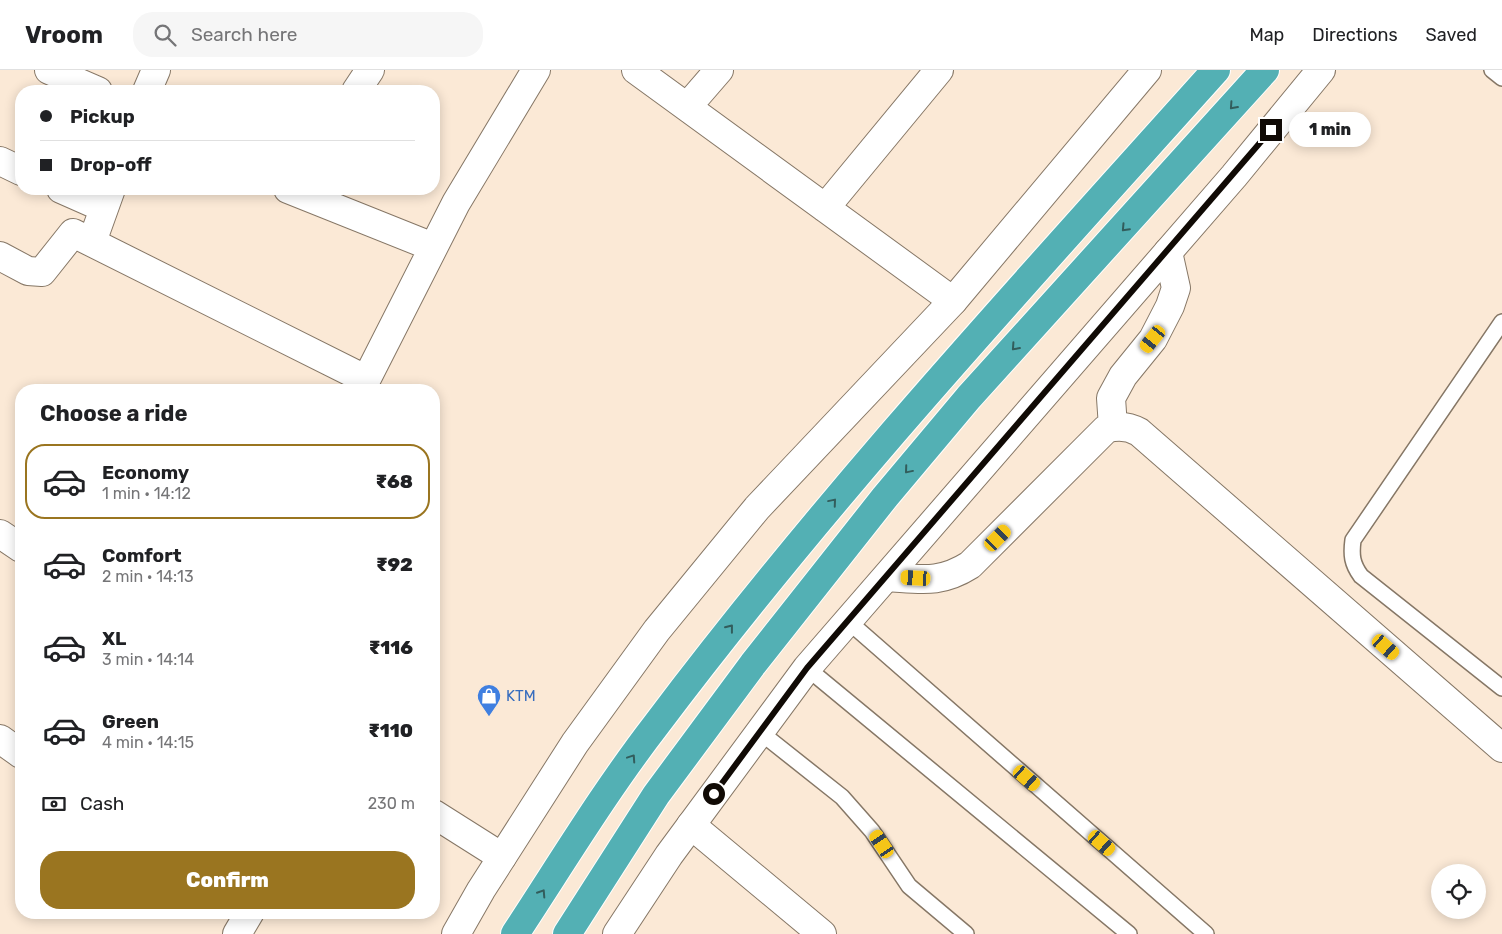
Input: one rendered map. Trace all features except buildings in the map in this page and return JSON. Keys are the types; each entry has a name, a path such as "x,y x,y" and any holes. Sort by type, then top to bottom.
{"highway":[{"path":"516,934 567,854 654,727 768,580 900,422 1216,70"},
{"path":"567,934 656,795 753,664 885,497 969,397 1265,70"}],"street":[{"path":"49,70 84,85"},
{"path":"150,85 156,70"},
{"path":"360,85 370,70"},
{"path":"0,256 28,271 42,272 73,233 363,384 456,203 536,70"},
{"path":"636,70 953,301"},
{"path":"686,107 719,70"},
{"path":"825,208 939,70"},
{"path":"456,934 502,857 575,743 657,630 757,508 953,301 1147,70"},
{"path":"617,934 691,825 807,668 1168,252 1322,70"},
{"path":"0,162 15,168"},
{"path":"92,242 108,198 93,195"},
{"path":"303,195 433,247"},
{"path":"1114,426 1111,398 1123,376 1153,339 1176,288 1168,252"},
{"path":"887,577 931,579 953,575 970,565 1106,429 1121,426 1139,432 1502,748"},
{"path":"0,534 15,544"},
{"path":"0,739 15,750"},
{"path":"440,818 502,857"},
{"path":"691,825 822,934"}],"lane":[{"path":"1492,70 1502,78"},
{"path":"1502,322 1353,540 1351,556 1354,568 1361,576 1502,688"},
{"path":"848,621 1206,934"},
{"path":"807,668 1129,934"},
{"path":"760,732 842,797 872,831 909,886 966,934"}],"place":[{"name":"KTM","path":"489,717"}],"route":[{"path":"714,794 807,668 929,529 1271,130"}]}
